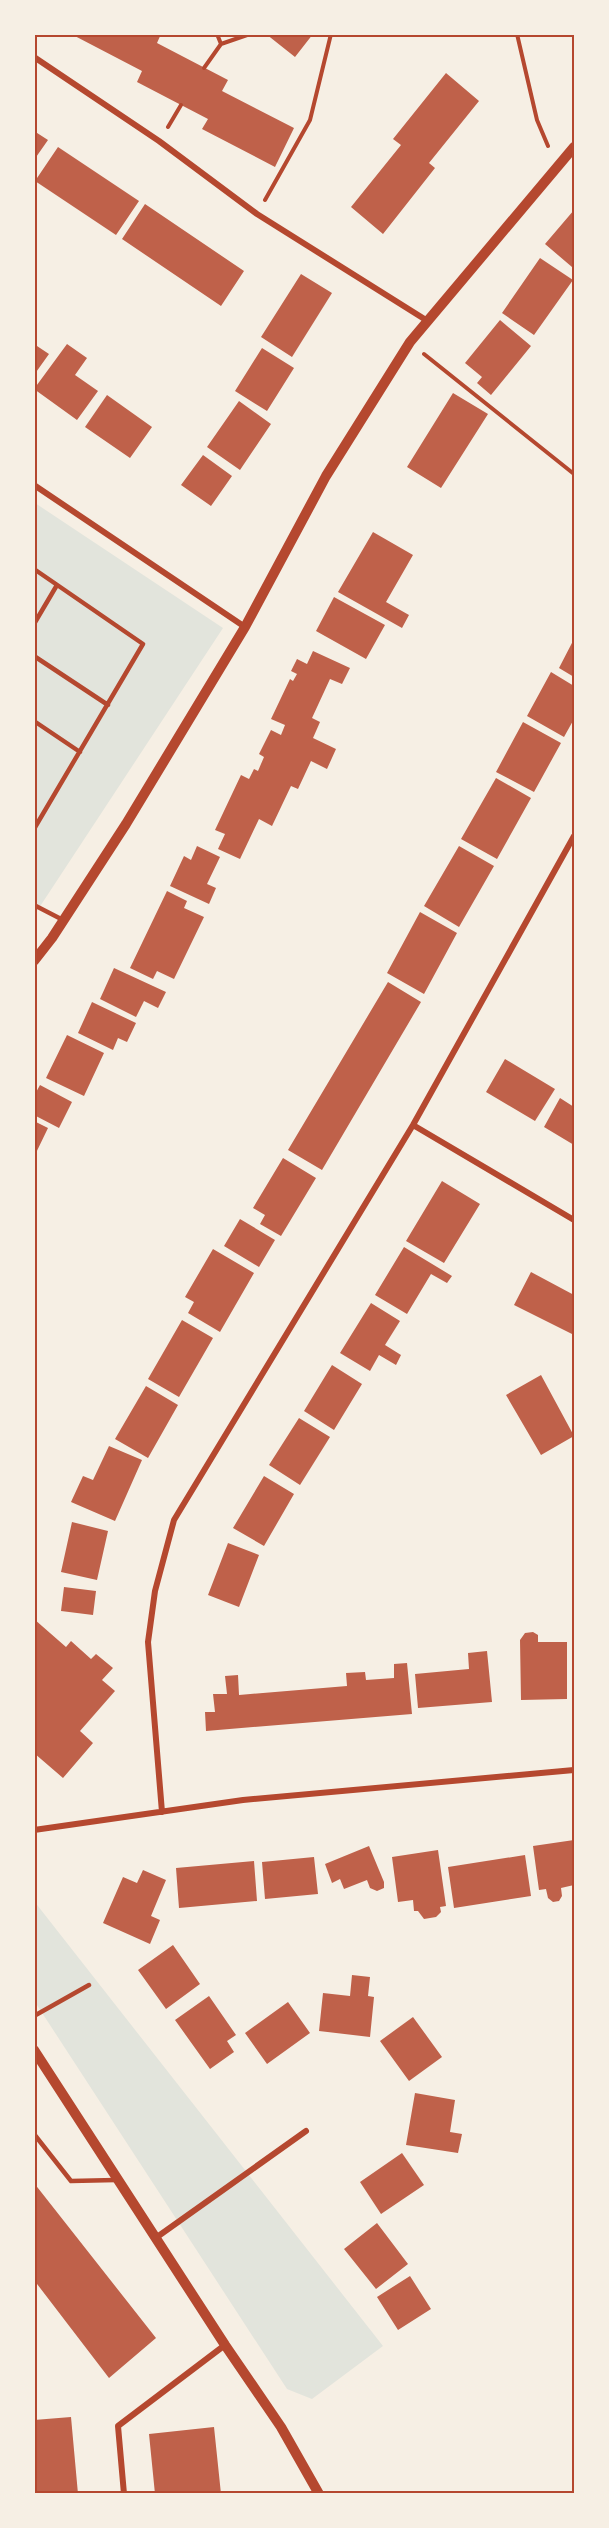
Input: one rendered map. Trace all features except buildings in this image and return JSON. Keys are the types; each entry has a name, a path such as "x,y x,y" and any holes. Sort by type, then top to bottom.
{"street":[{"path":"34,57 159,141 257,214 426,320"},
{"path":"34,961 126,825 245,627 326,476 410,342 426,320 574,147"},
{"path":"34,485 245,627"},
{"path":"162,1812 148,1642 155,1591 174,1520 413,1125 572,849 574,836"},
{"path":"413,1125 574,1220"},
{"path":"34,1830 243,1800 574,1770"},
{"path":"34,2050 157,2236 225,2345 281,2427 319,2493"},
{"path":"157,2236 306,2131"},
{"path":"124,2493 118,2426 225,2345"}],"lane":[{"path":"34,569 143,644 34,829"},
{"path":"34,624 57,585"},
{"path":"34,656 108,705"},
{"path":"34,721 80,752"},
{"path":"34,905 63,920"},
{"path":"34,2016 88,1984"},
{"path":"34,2134 71,2181 119,2180"}],"path":[{"path":"217,34 221,44"},
{"path":"204,68 221,44 250,34"},
{"path":"257,214 310,120 331,34"},
{"path":"517,34 537,120 550,152 565,157"},
{"path":"159,141 181,105"},
{"path":"410,342 574,474"}],"shaded area":[{"path":"35,503 223,628 35,914"},
{"path":"34,1901 383,2346 312,2399 287,2389 35,2002"}]}
